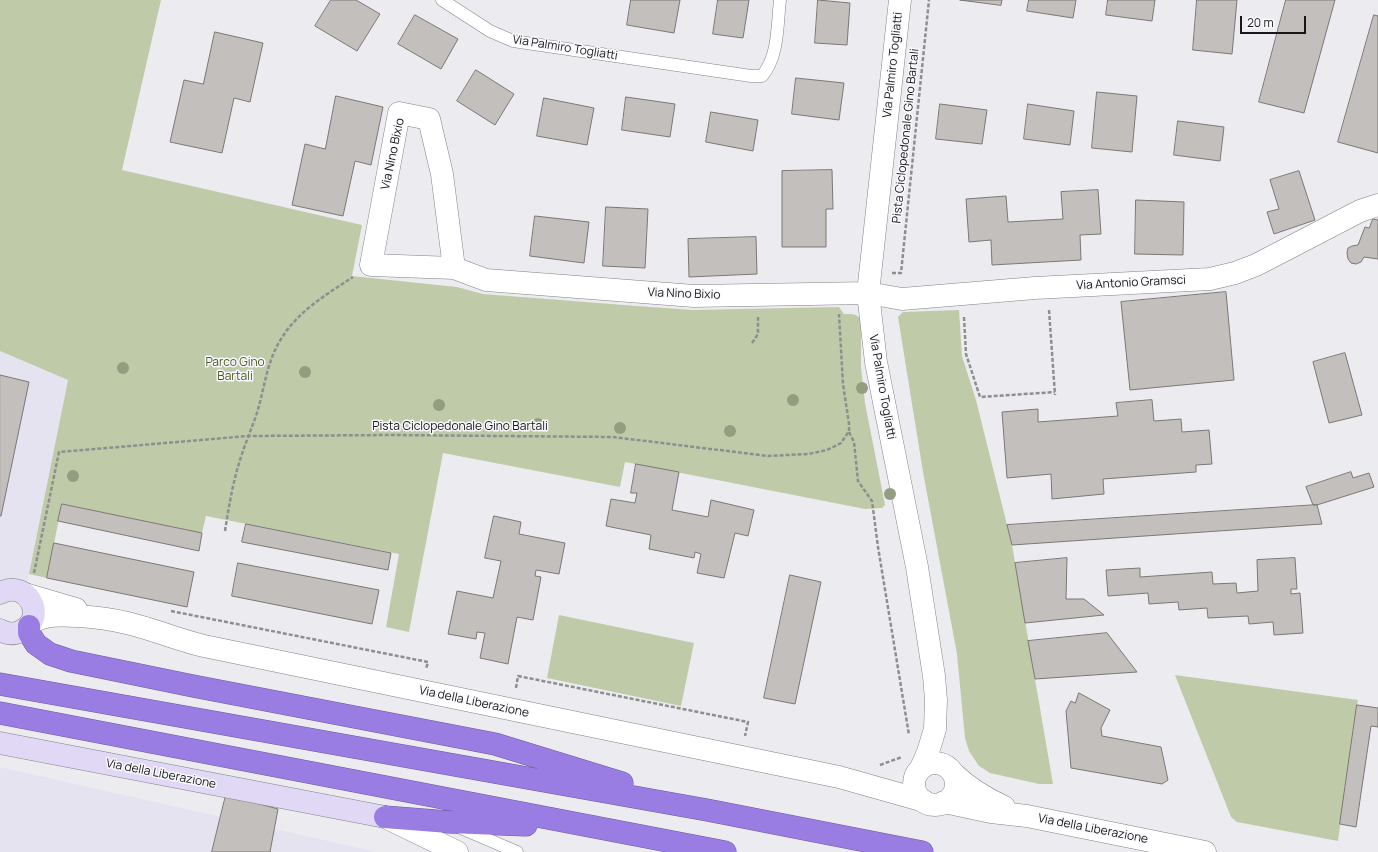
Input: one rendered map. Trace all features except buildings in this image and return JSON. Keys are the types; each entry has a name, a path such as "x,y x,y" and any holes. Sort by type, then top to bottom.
{"highway":[{"path":"29,625 29,633 36,644 50,654 71,661 495,744 707,810"},
{"path":"0,684 707,810 922,852"},
{"path":"0,713 725,852"},
{"path":"385,817 449,822 593,827"}],"main road":[{"name":"Via della Liberazione","path":"0,593 6,590 14,590 29,585"},
{"path":"29,585 30,599 33,605 34,613 29,625"},
{"name":"Via della Liberazione","path":"0,630 6,633 16,633 29,625"},
{"name":"Via della Liberazione","path":"0,743 385,817"}],"street":[{"name":"Via Palmiro Togliatti","path":"900,0 868,293 876,362 917,567 930,645 936,700 935,729 928,752 915,766"},
{"name":"Via Nino Bixio","path":"454,268 442,174 429,119 399,113 371,265 454,268 486,280 694,296 868,293"},
{"name":"Via Antonio Gramsci","path":"868,293 902,299 1047,288 1210,279 1235,273 1256,265 1360,210 1378,205"},
{"name":"Via della Liberazione","path":"29,585 110,619"},
{"name":"Via della Liberazione","path":"29,625 36,619 68,615 110,619 144,627 204,646 839,777 934,802 991,812 1027,816 1205,852"},
{"name":"Via Palmiro Togliatti","path":"936,700 942,722 945,751 952,771"},
{"name":"Via della Liberazione","path":"839,777 881,781 901,778 915,766 939,763 952,771 966,786 976,793 1006,809 1027,816"},
{"path":"915,766 916,791 919,797 934,802 950,799 956,787 952,771"},
{"name":"Via della Liberazione","path":"385,817 457,852"}],"lane":[{"name":"Via Palmiro Togliatti","path":"442,0 490,31 513,41 762,76 769,68 774,54 780,0"},
{"path":"449,822 517,852"}],"path":[{"name":"Pista Ciclopedonale Gino Bartali","path":"901,273 929,0"},
{"path":"225,531 236,473 256,416 264,379 275,349 284,335 309,307 371,265"},
{"path":"962,294 966,354 980,396 1055,393 1047,288"},
{"path":"838,293 843,384 849,431 854,442 858,481 872,501 878,547 910,738"},
{"path":"752,343 758,334 759,294"},
{"name":"Pista Ciclopedonale Gino Bartali","path":"29,585 59,452 248,436 394,435 613,437 768,456 808,454 827,450 841,442 849,431"},
{"path":"170,611 428,662 425,674"},
{"path":"516,690 518,676 748,722 744,742"},
{"path":"875,768 915,766"}],"shaded area":[{"path":"0,351 68,380 26,589 0,584"},
{"path":"0,767 377,852 0,852"}],"green space":[{"name":"Parco Gino Bartali","path":"0,0 161,0 122,170 362,225 352,276 457,287 483,294 693,310 839,307 844,314 854,314 858,316 861,320 861,367 865,403 885,505 882,508 865,509 625,462 620,487 443,453 409,632 386,627 399,554 206,516 202,533 62,504 47,578 29,574 68,380 0,351"},
{"path":"959,310 962,356 976,400 1012,545 1053,784 1039,784 990,773 979,766 969,751 965,738 957,654 923,472 898,317 903,312"},
{"path":"559,615 694,643 681,706 547,678"},
{"path":"1175,675 1358,700 1338,841 1237,822 1231,817"}]}
